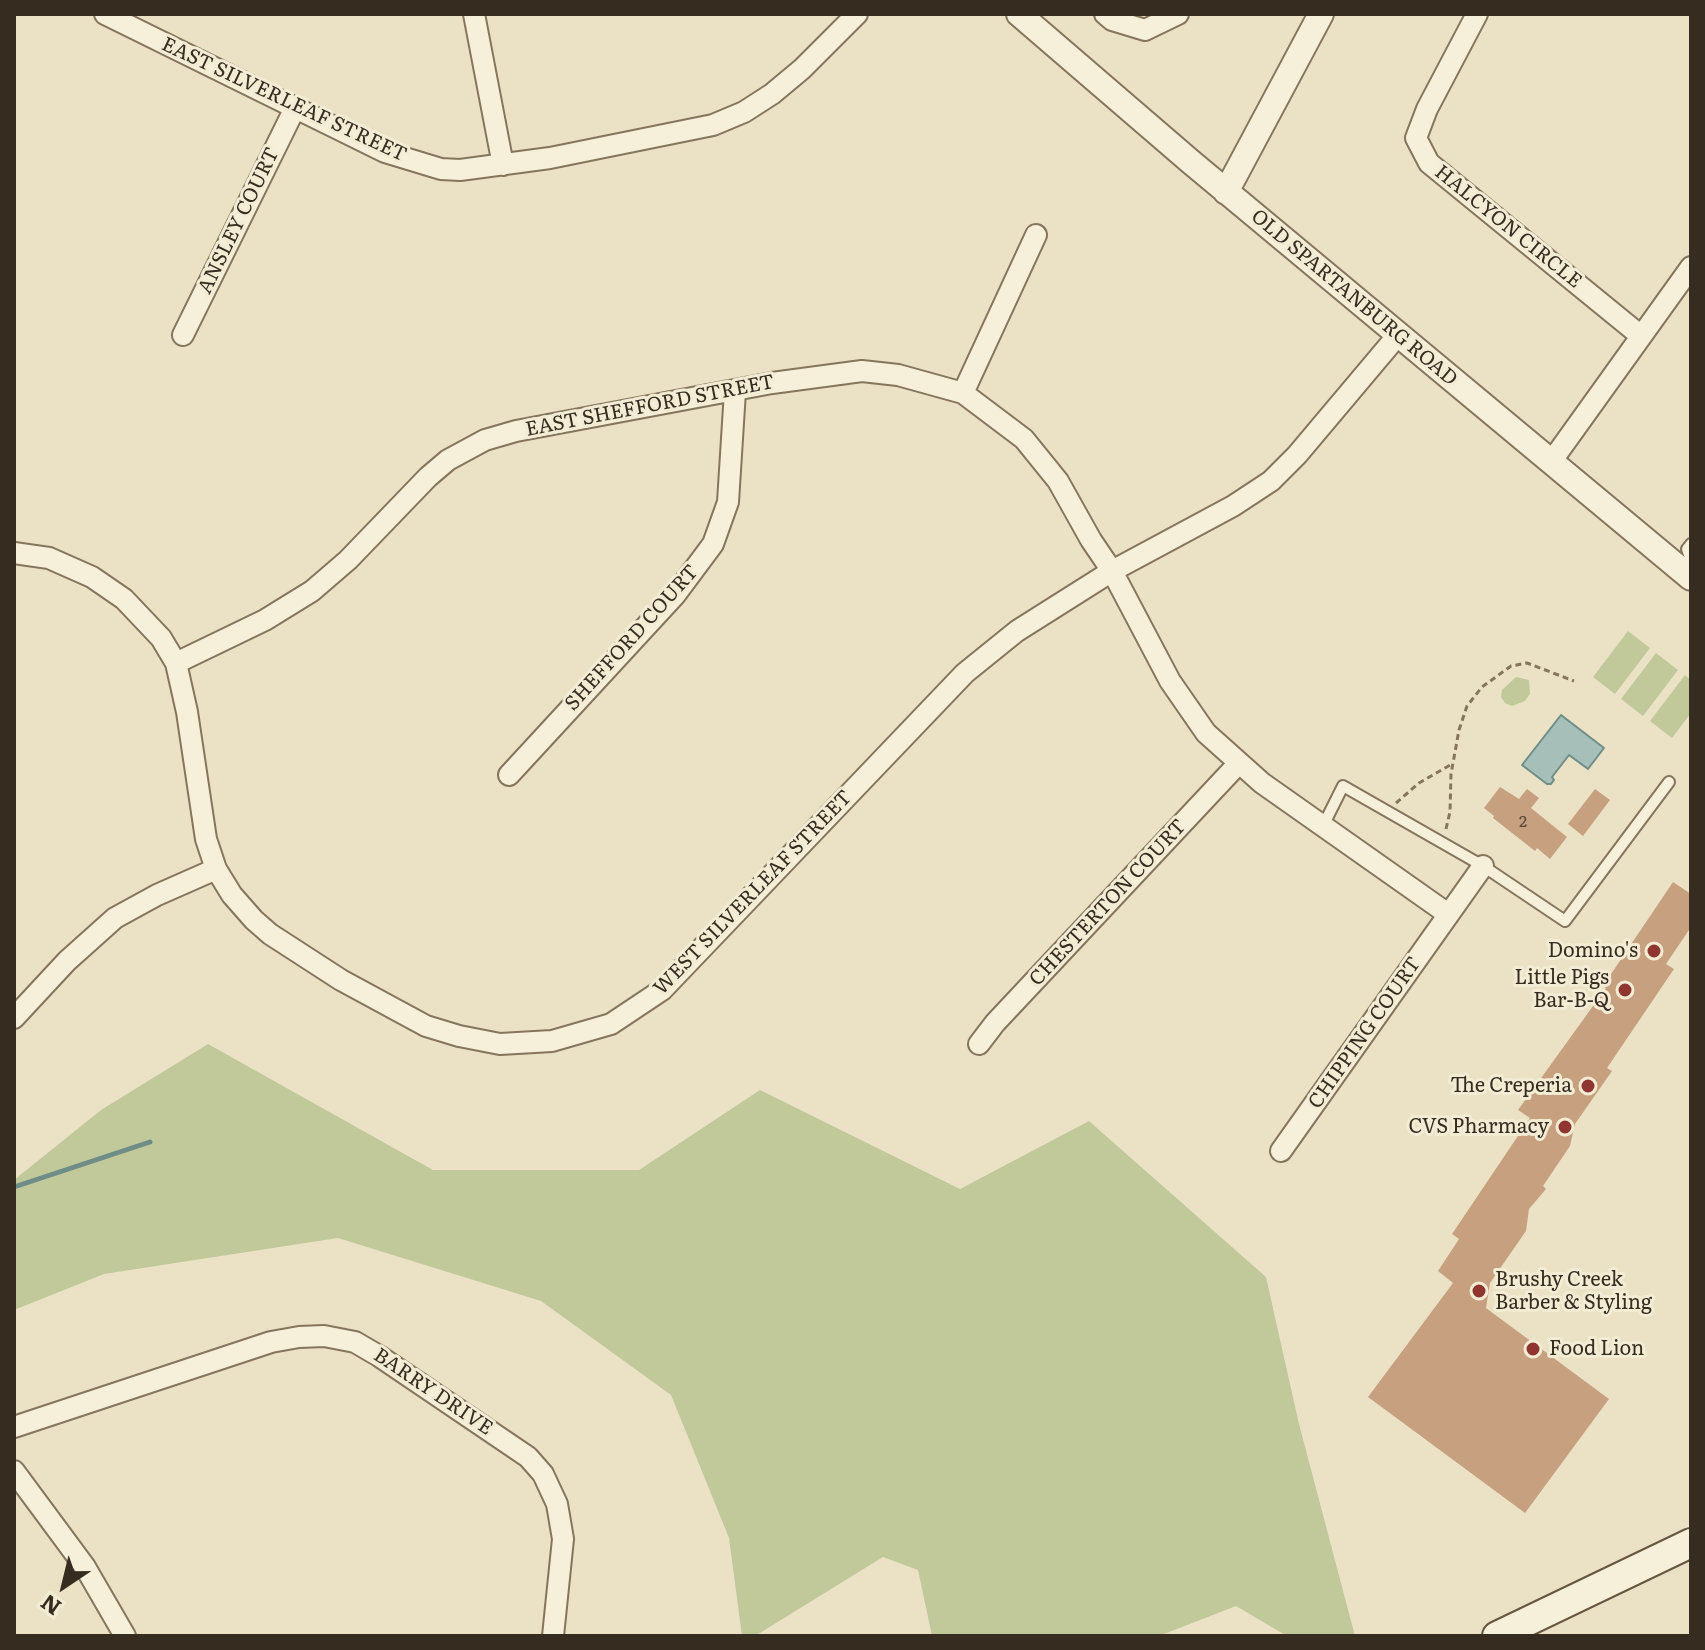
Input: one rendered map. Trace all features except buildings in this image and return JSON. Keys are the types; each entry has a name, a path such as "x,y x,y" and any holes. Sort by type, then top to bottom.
{"main road":[{"path":"1497,1636 1691,1543"}],"street":[{"name":"EAST SILVERLEAF STREET","path":"105,14 145,23 295,108 403,159 441,169 460,170 674,135 713,125 744,112 772,94 857,14"},
{"path":"474,14 503,165"},
{"name":"OLD SPARTANBURG ROAD","path":"1019,14 1226,192 1551,462 1688,567"},
{"path":"1105,14 1112,20 1145,30 1178,14"},
{"path":"1226,192 1321,14"},
{"name":"HALCYON CIRCLE","path":"1477,14 1427,109 1416,138 1429,163 1641,336"},
{"name":"ANSLEY COURT","path":"183,335 295,108"},
{"path":"963,393 1036,235"},
{"path":"1551,462 1691,267"},
{"name":"WEST SILVERLEAF STREET","path":"176,663 187,712 206,839 216,869 232,895 270,934 341,980 426,1026 459,1036 500,1044 552,1041 592,1031 611,1024 644,1004 679,974 965,673 1017,631 1112,571 1233,506 1271,481 1297,455 1398,335"},
{"name":"EAST SHEFFORD STREET","path":"176,663 265,620 312,591 348,560 428,477 467,448 485,440 530,428 772,383 862,371 898,375 963,393 1009,426 1040,456 1112,571 1126,602 1186,708 1206,733 1262,783 1448,914"},
{"name":"SHEFFORD COURT","path":"509,775 675,595 713,544 728,502 735,391"},
{"path":"14,553 49,558 114,591 161,638 176,663"},
{"name":"CHESTERTON COURT","path":"979,1044 995,1023 1239,763"},
{"name":"CHIPPING COURT","path":"1281,1151 1483,866"},
{"path":"14,1018 67,961 115,918 216,869"},
{"name":"BARRY DRIVE","path":"14,1427 271,1342 324,1336 355,1342 528,1457 543,1474 557,1504 563,1539 553,1636"},
{"path":"14,1471 85,1567 125,1636"}],"lane":[{"path":"1688,567 1687,549 1691,544"},
{"path":"1323,826 1343,786 1442,841 1565,921 1669,782"}],"path":[{"path":"1442,841 1450,812 1459,730 1467,706 1482,687 1511,666 1527,663 1574,681"},
{"path":"1387,810 1419,783 1453,764"}],"green space":[{"path":"1628,631 1650,648 1615,694 1593,677"},
{"path":"1656,653 1678,670 1643,716 1621,699"},
{"path":"1685,675 1691,680 1691,713 1672,738 1650,721"},
{"path":"1516,677 1529,680 1530,694 1525,701 1512,706 1501,697 1502,690"},
{"path":"208,1044 433,1170 639,1170 760,1090 960,1189 1089,1121 1266,1277 1299,1424 1355,1636 1287,1636 1236,1606 1159,1636 932,1636 918,1570 883,1557 755,1636 742,1636 729,1538 671,1395 541,1301 338,1238 104,1274 14,1310 14,1180 101,1110"}],"water":[{"path":"1561,715 1604,748 1588,769 1569,755 1552,777 1554,780 1551,784 1547,784 1522,765"}],"waterway":[{"path":"14,1187 150,1142"}],"place":[{"name":"Domino's","path":"1654,951"},
{"name":"Little Pigs Bar-B-Q","path":"1625,990"},
{"name":"The Creperia","path":"1588,1086"},
{"name":"CVS Pharmacy","path":"1565,1127"},
{"name":"Brushy Creek Barber & Styling","path":"1479,1291"},
{"name":"Food Lion","path":"1533,1349"}]}
